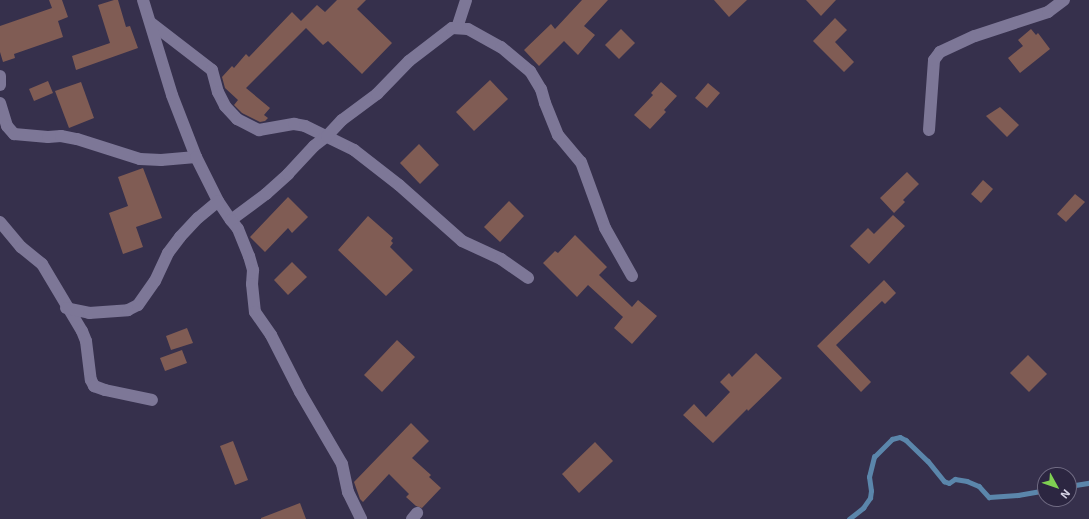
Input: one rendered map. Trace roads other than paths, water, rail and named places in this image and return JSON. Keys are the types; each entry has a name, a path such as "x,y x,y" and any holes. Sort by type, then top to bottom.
{"street":[{"path":"143,0 172,95 196,157 218,201 238,229 249,256 253,270 252,284 255,312 271,335 304,398 342,464 348,492 361,519"},
{"path":"457,28 466,0"},
{"path":"929,130 934,60 940,52 975,36 1048,12 1064,0"},
{"path":"151,23 212,70 218,92 225,106 238,119 259,130 294,124 305,126 366,157 462,241 501,259 528,278"},
{"path":"232,220 261,199 342,120 378,94 409,61 452,28 468,29 501,46 530,71 541,89 558,135 581,162 605,228 632,276"},
{"path":"0,76 0,85"},
{"path":"0,103 7,126 14,134 48,137 61,136 77,139 140,159 161,160 196,157"},
{"path":"66,308 89,313 128,310 138,305 155,281 168,253 180,237 198,218 218,201"},
{"path":"0,222 21,248 42,264 86,341 91,380 94,386 105,390 152,400"}],"waterway":[{"path":"849,519 863,508 870,498 871,491 869,477 874,457 892,439 900,437 906,440 928,461 944,481 949,483 955,479 967,481 979,486 989,497 1018,495 1037,491"},
{"path":"1077,485 1089,483"}]}
